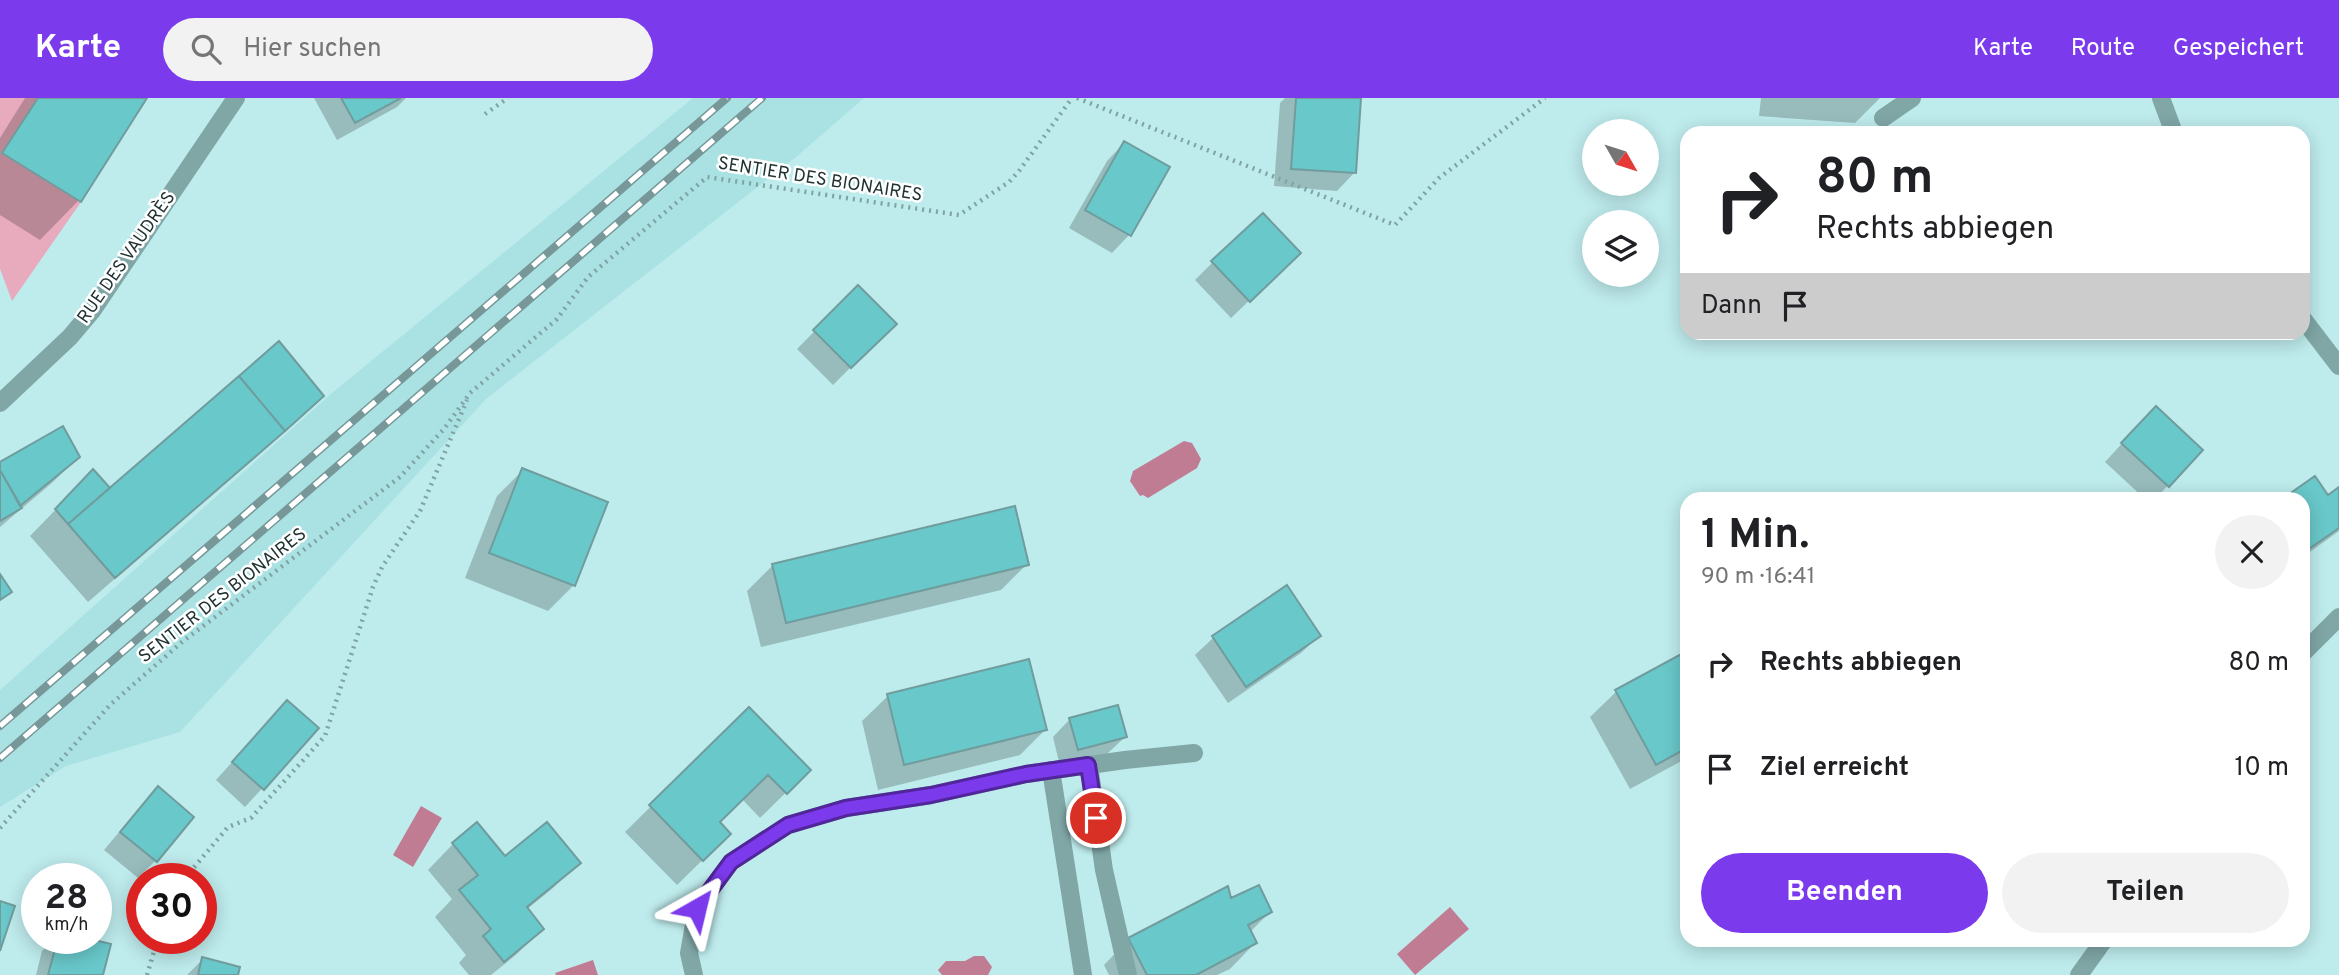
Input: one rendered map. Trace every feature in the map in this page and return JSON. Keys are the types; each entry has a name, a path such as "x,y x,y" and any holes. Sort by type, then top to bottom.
{"street":[{"name":"RUE DES VAUDRÈS","path":"0,403 70,337 92,311 236,98"},
{"path":"1883,118 1912,98"},
{"path":"2161,98 2171,126"},
{"path":"2310,328 2339,366"},
{"path":"2310,646 2339,617"},
{"path":"694,975 689,953 697,908 731,862 788,825 846,808 931,795 1026,774 1194,753"},
{"path":"1088,765 1104,870 1128,975"},
{"path":"1051,771 1083,975"},
{"path":"2079,975 2099,947"}],"path":[{"path":"485,114 508,98"},
{"name":"SENTIER DES BIONAIRES","path":"0,828 110,705 182,642 400,477 444,429 470,393 557,319 588,277 707,177 959,215 1009,182 1075,98 1395,225 1438,178 1545,98"},
{"name":"SENTIER DES BIONAIRES","path":"198,863 228,828 251,818 325,736 373,587 382,568 420,512 470,393"},
{"path":"147,975 153,954"}],"shaded area":[{"path":"0,98 38,98 3,154 81,202 12,301 0,269"},
{"path":"693,98 864,98 796,157 486,399 180,732 66,766 0,807 0,690 332,393"},
{"path":"1184,441 1192,443 1201,459 1197,468 1148,498 1140,496 1130,481 1133,471"},
{"path":"421,806 442,818 413,867 393,855"},
{"path":"1450,907 1469,929 1415,975 1397,954"},
{"path":"974,956 984,956 992,967 988,975 942,975 938,970 946,961 965,961"},
{"path":"593,960 598,975 555,973"}],"building":[{"path":"38,98 147,98 81,202 2,153"},
{"path":"341,98 401,98 355,123"},
{"path":"1296,98 1361,98 1356,173 1291,169"},
{"path":"1124,141 1170,167 1131,236 1085,210"},
{"path":"1263,213 1301,253 1250,302 1211,261"},
{"path":"858,285 897,324 851,368 813,330"},
{"path":"279,341 324,396 285,431 239,376"},
{"path":"239,376 285,431 115,578 68,524"},
{"path":"2156,406 2203,450 2169,487 2121,443"},
{"path":"63,426 80,457 20,506 0,470 0,462"},
{"path":"522,468 608,502 575,586 489,553"},
{"path":"93,469 110,488 68,524 55,509"},
{"path":"0,470 22,508 0,521"},
{"path":"2315,476 2328,495 2339,487 2339,528 2310,548 2310,492 2292,492"},
{"path":"1015,506 1029,565 786,623 772,564"},
{"path":"0,574 12,592 0,600"},
{"path":"1287,585 1321,636 1246,687 1212,636"},
{"path":"1680,655 1680,752 1656,765 1615,690"},
{"path":"1029,659 1047,730 904,765 887,694"},
{"path":"287,700 319,728 264,790 232,762"},
{"path":"1118,705 1127,737 1078,750 1069,718"},
{"path":"749,707 811,770 787,794 768,775 720,822 731,834 703,861 649,805"},
{"path":"158,786 194,817 157,862 120,832"},
{"path":"477,822 505,856 547,822 581,863 527,907 544,929 504,962 483,936 491,929 459,890 478,875 452,843"},
{"path":"1259,885 1272,912 1248,925 1257,943 1196,975 1147,975 1128,938 1228,886 1231,898"},
{"path":"0,901 15,906 0,951"},
{"path":"54,954 108,954 103,975 48,975"},
{"path":"202,957 240,967 238,975 198,975"}],"railway":[{"path":"0,726 727,98"},
{"path":"0,758 762,98"}],"route":[{"path":"697,908 731,862 788,825 846,808 1088,765 1096,818"}]}
